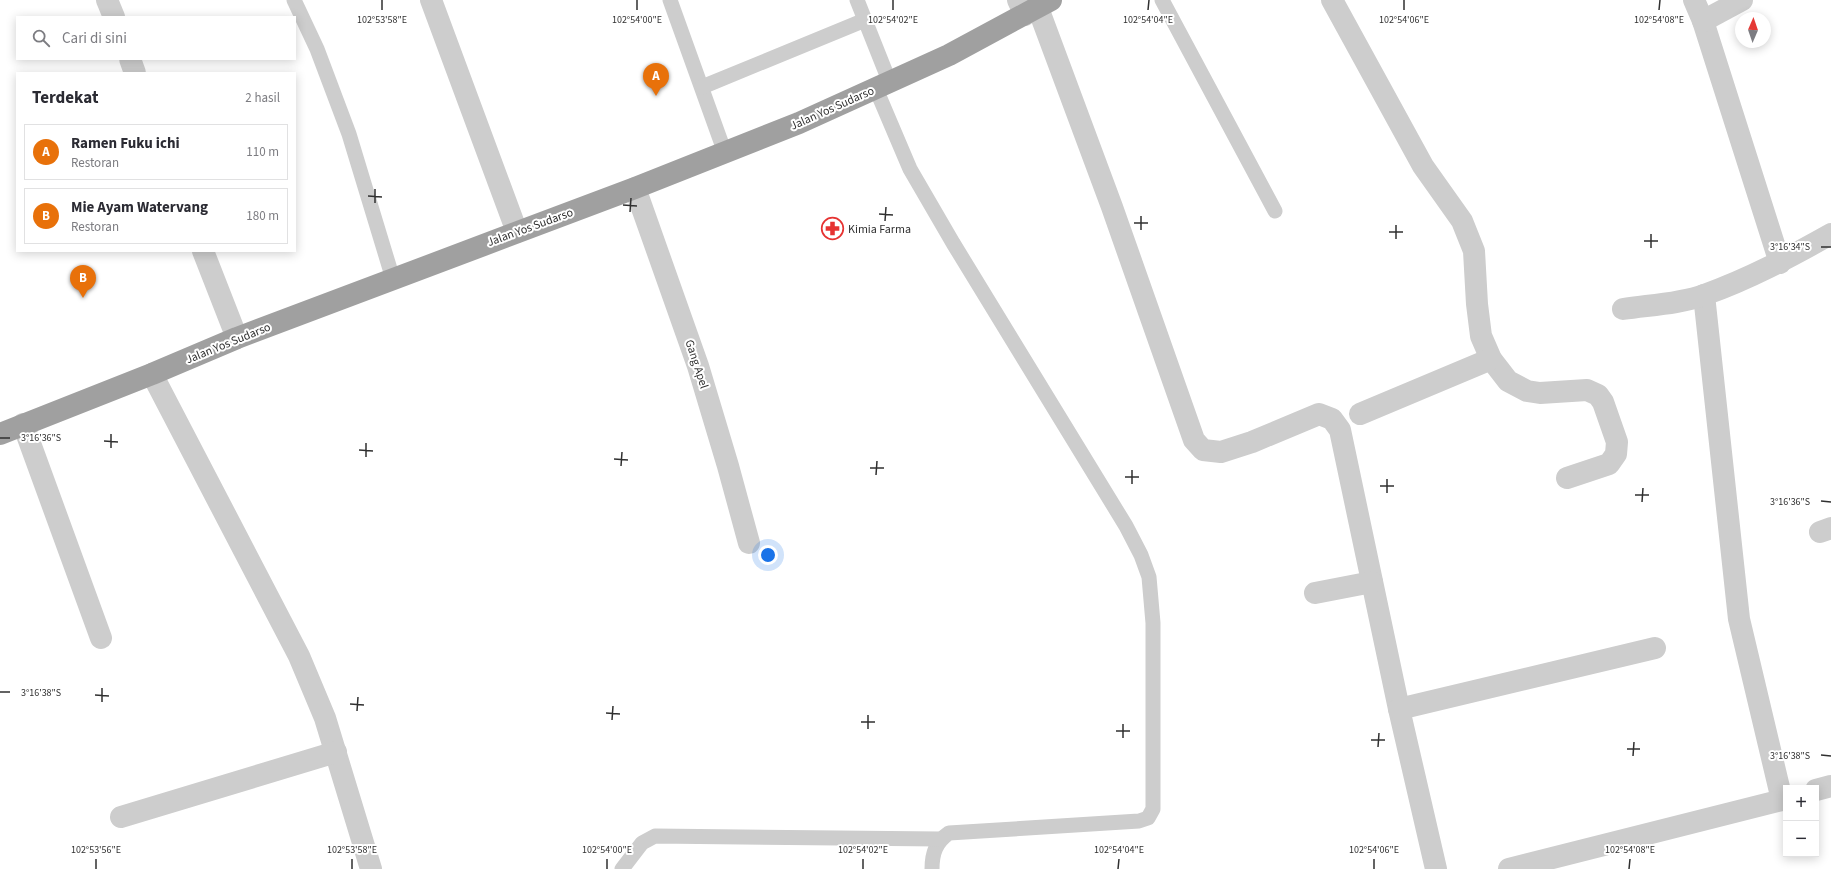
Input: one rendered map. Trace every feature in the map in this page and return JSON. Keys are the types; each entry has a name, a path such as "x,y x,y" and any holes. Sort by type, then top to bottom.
{"highway":[{"name":"Jalan Yos Sudarso","path":"0,434 152,374 236,338 635,188 799,123 883,86 1033,6"}],"street":[{"path":"107,0 114,16"},
{"path":"431,0 517,232"},
{"path":"1332,0 1423,166 1462,221 1474,251 1477,304 1481,336 1491,359 1508,381 1527,391 1540,393 1587,390 1598,395 1603,402 1617,442 1616,454 1609,464 1567,478"},
{"path":"1694,0 1703,21 1780,263"},
{"path":"1703,21 1742,0"},
{"path":"1033,6 1112,207 1194,440 1203,450 1221,452 1252,442 1319,414 1332,419 1340,430 1399,709 1436,869"},
{"path":"130,60 135,72"},
{"name":"Gang Apel","path":"635,188 698,366 749,543"},
{"path":"1623,309 1686,300 1704,295 1780,263 1831,234"},
{"path":"203,252 236,338"},
{"path":"1704,295 1739,619 1783,795"},
{"path":"1360,414 1491,359"},
{"path":"152,374 300,656 325,718 371,869"},
{"path":"23,424 101,638"},
{"path":"1315,593 1372,582"},
{"path":"1399,709 1655,648"},
{"path":"121,817 336,752"},
{"path":"1819,789 1831,786"},
{"path":"1509,869 1783,799"}],"lane":[{"path":"294,0 317,49 349,134 393,278"},
{"path":"670,0 725,153"},
{"path":"857,0 865,20 883,86 910,169 957,250 1126,526 1141,555 1149,577 1154,623 1153,809 1148,818 1139,821 949,833 940,840 932,857 932,869"},
{"path":"1162,0 1274,211"},
{"path":"702,86 865,20"},
{"path":"622,869 642,843 655,836 940,840"}],"place":[{"name":"Ramen Fuku ichi","path":"656,96"},
{"name":"Kimia Farma","path":"833,229"},
{"name":"Mie Ayam Watervang","path":"83,298"}]}
